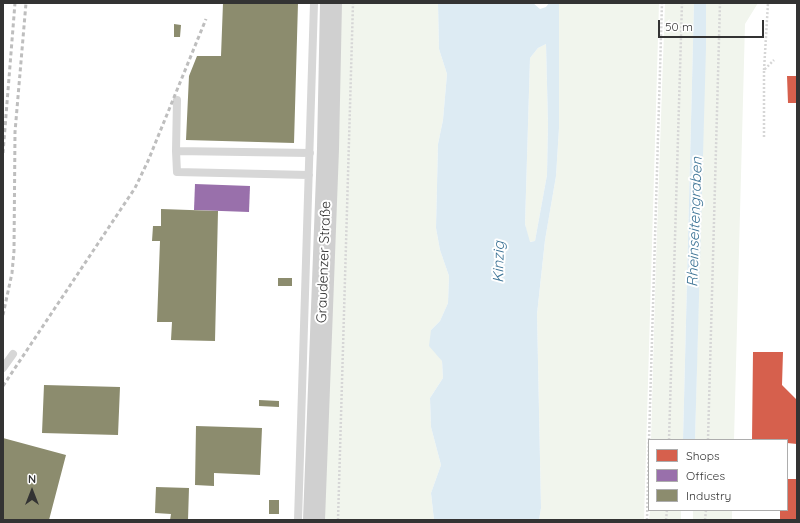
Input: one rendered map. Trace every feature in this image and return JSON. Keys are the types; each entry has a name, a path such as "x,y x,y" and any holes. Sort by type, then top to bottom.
{"street":[{"name":"Graudenzer Straße","path":"314,520 328,149 331,3"}],"lane":[{"path":"298,520 314,3"},
{"path":"177,100 177,172 309,175"},
{"path":"176,150 310,153"},
{"path":"3,368 13,354"}],"path":[{"path":"338,520 353,3"},
{"path":"649,439 662,3"},
{"path":"669,439 682,3"},
{"path":"708,439 720,3"},
{"path":"764,137 764,70 768,3"},
{"path":"764,70 774,60"},
{"path":"647,520 648,480"}],"shaded area":[{"path":"339,3 438,3 439,49 447,74 443,120 438,144 436,228 440,250 449,276 448,303 440,321 431,330 442,361 443,378 430,398 431,427 441,465 431,493 434,520 321,520"},
{"path":"559,3 659,3 644,520 539,520 541,508 537,314 545,240 556,176 559,128"},
{"path":"665,3 694,3 683,439 651,439"},
{"path":"706,3 758,3 745,24 734,439 695,439"},
{"path":"546,44 548,124 547,175 535,241 529,242 525,224 530,58 538,48"},
{"path":"650,511 681,511 681,520 649,520"},
{"path":"693,511 732,511 732,520 693,520"}],"water":[{"name":"Kinzig","path":"438,3 533,3 540,9 546,7 549,3 559,3 559,128 556,176 545,240 537,314 541,508 539,520 434,520 431,493 441,465 431,427 430,398 443,378 442,361 429,346 431,330 440,321 448,303 449,276 440,250 436,228 438,144 443,120 447,74 439,49","holes":["546,44 548,124 547,175 535,241 530,242 525,224 530,58 538,48"]},
{"name":"Rheinseitengraben","path":"694,3 706,3 695,439 683,439"}],"building: Shops":[{"path":"787,76 797,76 797,103 788,103"},
{"path":"753,352 783,352 782,385 797,400 797,444 788,443 788,439 752,439"},
{"path":"788,479 797,479 797,520 780,520 780,511 788,511"}],"building: Offices":[{"path":"195,184 250,186 249,212 194,210"}],"building: Industry":[{"path":"223,3 298,3 294,143 186,140 189,76 197,56 221,56"},
{"path":"174,24 181,25 180,37 174,37"},
{"path":"161,209 218,211 215,341 171,340 172,322 157,322 160,241 152,241 153,226 161,226"},
{"path":"278,278 292,278 292,286 278,286"},
{"path":"44,385 120,387 118,435 42,433"},
{"path":"259,400 279,401 279,407 259,406"},
{"path":"196,426 262,428 260,475 214,473 214,486 195,485"},
{"path":"3,438 66,455 49,520 3,520"},
{"path":"156,487 189,488 188,520 170,520 171,514 155,513"},
{"path":"269,500 279,500 279,514 269,514"}],"railway":[{"path":"3,153 15,3"},
{"path":"3,315 12,273 14,251 15,132 26,3"},
{"path":"3,386 135,188 148,161 206,19"}]}
